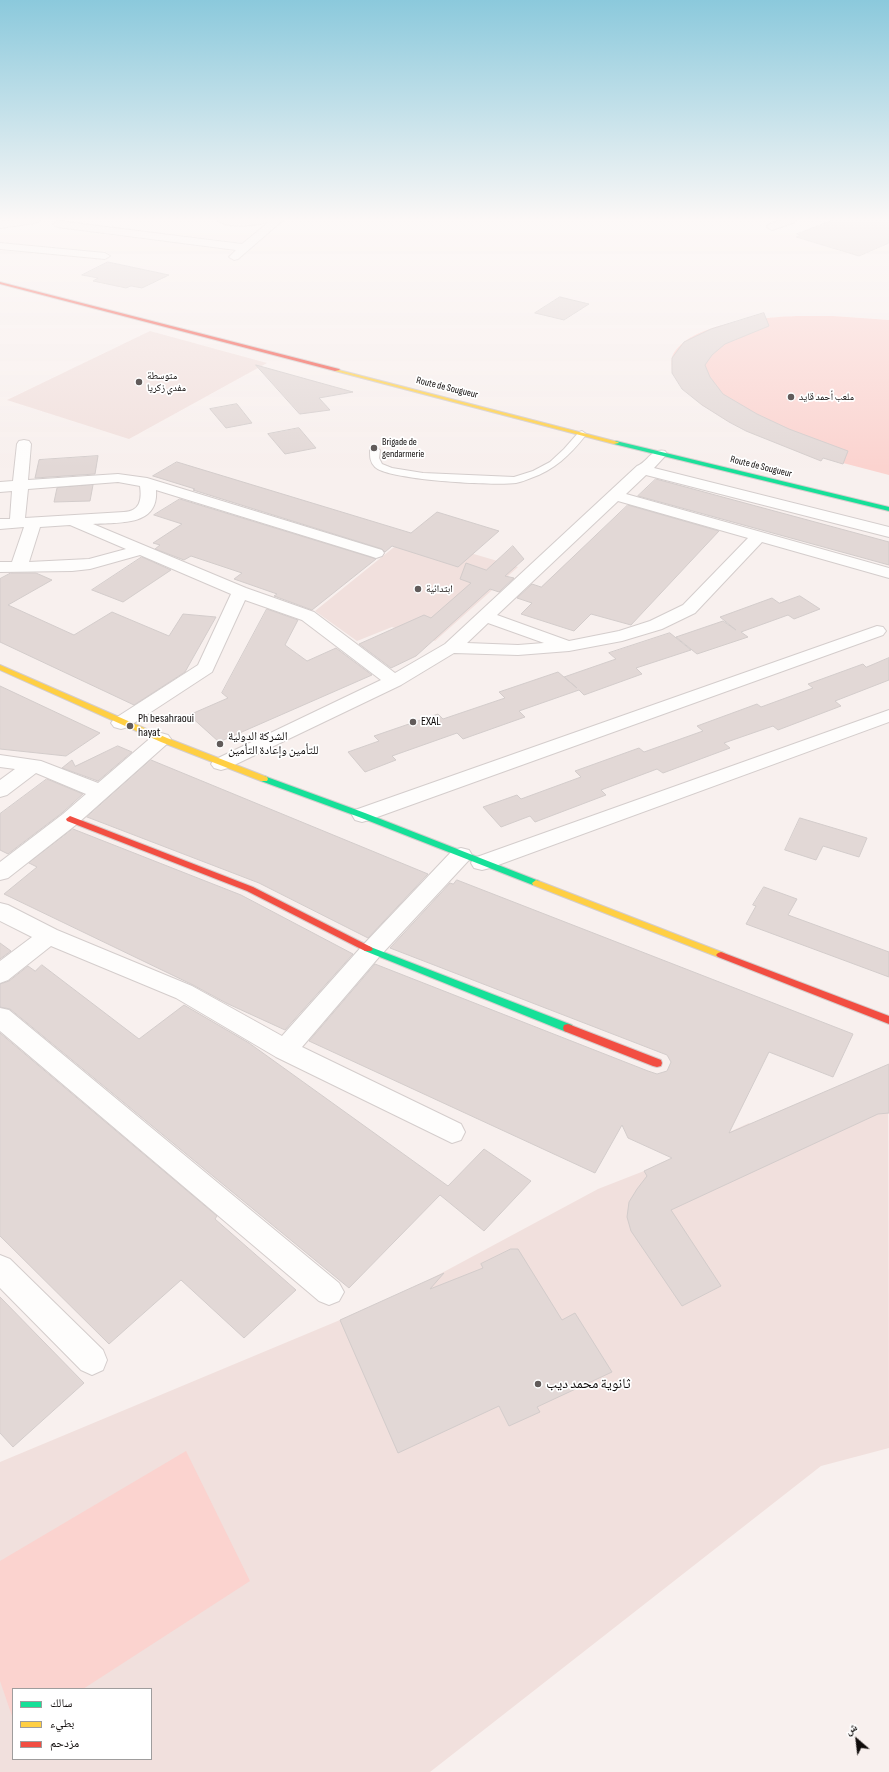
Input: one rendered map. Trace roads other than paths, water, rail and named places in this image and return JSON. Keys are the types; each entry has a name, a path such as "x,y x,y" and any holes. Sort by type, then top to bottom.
{"street":[{"name":"Route de Sougueur","path":"76,303 660,454 889,509"},
{"path":"17,523 24,444"},
{"path":"221,764 394,681 451,648 616,496 642,469 660,454"},
{"path":"642,469 889,532"},
{"path":"0,487 118,478 147,482 376,553"},
{"path":"0,524 73,521 128,516 140,513 149,501 147,482"},
{"path":"616,496 889,573"},
{"path":"73,521 240,592 308,616 394,681"},
{"path":"19,567 32,522"},
{"path":"451,648 518,650 569,646 629,634 656,625 689,609 758,537"},
{"path":"0,567 72,566 90,564 142,550"},
{"path":"121,723 206,668 240,592"},
{"path":"484,616 569,646"},
{"path":"362,815 876,631"},
{"path":"0,667 121,723 221,764 362,815 471,859 889,1020"},
{"path":"285,1050 371,951 471,859 889,716"},
{"path":"0,873 70,819 161,739"},
{"path":"0,761 34,765 101,792"},
{"path":"0,790 34,765"},
{"path":"70,819 250,889 371,951 657,1063"},
{"path":"0,911 49,936 184,992 285,1050 452,1132"},
{"path":"0,974 49,936"},
{"path":"0,1017 329,1292"},
{"path":"0,1268 92,1360"}],"lane":[{"path":"375,450 374,458 379,466 393,471 418,476 515,480 530,476 553,465 563,457 582,434"}],"place":[{"name":"متوسطة مفدي زكريا","path":"139,382"},
{"name":"ملعب أحمد قايد","path":"791,397"},
{"name":"Brigade de gendarmerie","path":"374,448"},
{"name":"ابتدائية","path":"418,589"},
{"name":"EXAL","path":"413,722"},
{"name":"Ph besahraoui hayat","path":"130,726"},
{"name":"الشركة الدولية للتأمين وإعادة التأمين","path":"220,744"},
{"name":"ثانوية محمد ديب","path":"538,1384"}]}
